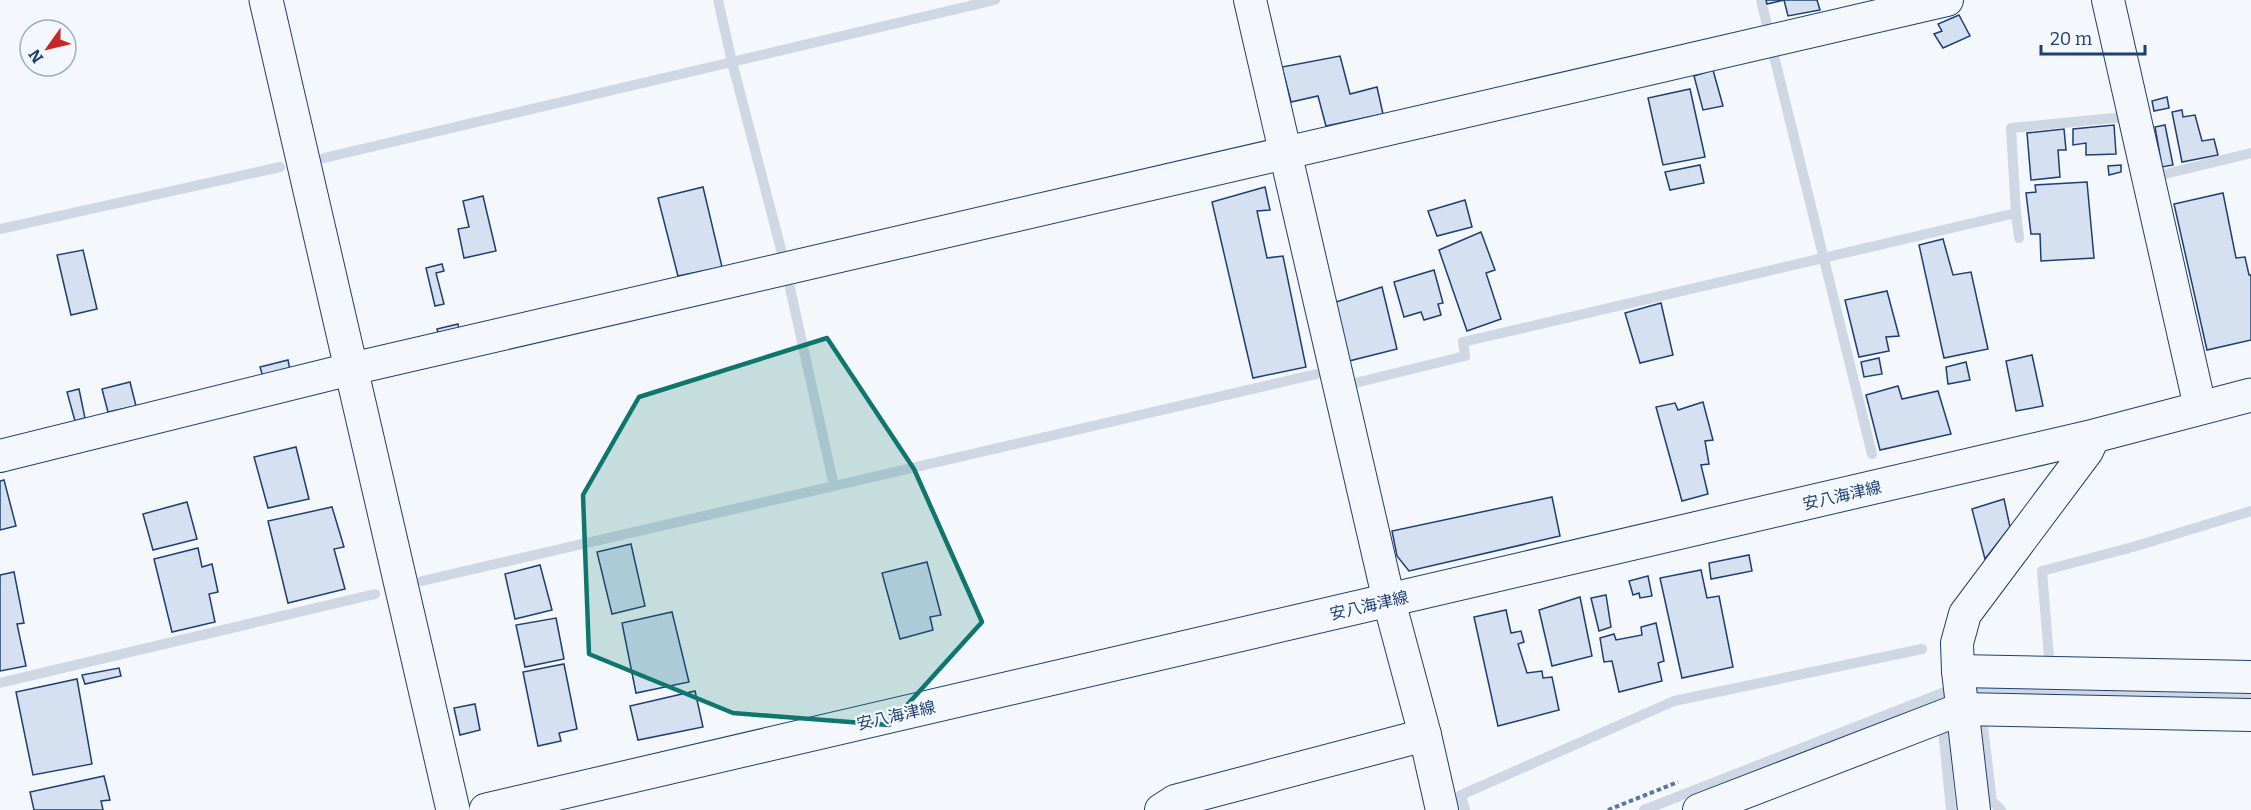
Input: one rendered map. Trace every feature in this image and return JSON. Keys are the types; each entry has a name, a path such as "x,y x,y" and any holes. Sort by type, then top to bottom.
{"main road":[{"path":"266,0 453,810"},
{"name":"安八海津線","path":"486,810 2094,436 2251,395"}],"street":[{"path":"1250,0 1389,601 1425,735 1442,810"},
{"path":"0,456 351,369 1947,0"},
{"path":"2108,0 2200,407"},
{"path":"1974,810 1958,671 1957,643 1965,614 2087,451 2094,436"},
{"path":"1958,671 2251,677"},
{"path":"1699,810 1961,709 2251,715"},
{"path":"1161,810 1174,801 1425,735"}],"highlighted area":[{"path":"827,338 914,469 982,622 889,725 733,713 589,654 583,495 639,397"}],"building":[{"path":"1766,0 1784,0 1767,4"},
{"path":"1784,0 1817,0 1820,10 1788,16"},
{"path":"1959,15 1970,36 1943,48 1934,34 1942,31 1938,24"},
{"path":"1340,56 1350,94 1377,87 1383,114 1326,126 1318,96 1291,102 1282,67"},
{"path":"1713,70 1723,106 1703,110 1694,76"},
{"path":"1690,89 1705,157 1663,165 1648,98"},
{"path":"2167,97 2169,108 2154,111 2152,101"},
{"path":"2182,110 2183,117 2195,115 2202,141 2214,139 2218,155 2182,162 2172,112"},
{"path":"2114,125 2116,154 2086,155 2086,143 2073,145 2073,129"},
{"path":"2165,125 2173,165 2162,167 2155,127"},
{"path":"2064,129 2066,150 2058,150 2060,177 2031,180 2027,133"},
{"path":"1700,165 1704,183 1670,190 1665,172"},
{"path":"2121,165 2121,172 2109,175 2108,166"},
{"path":"2087,182 2094,258 2041,261 2040,234 2031,234 2026,193 2036,192 2035,185"},
{"path":"703,187 722,267 678,276 658,198"},
{"path":"1265,187 1270,210 1257,211 1267,258 1283,256 1306,367 1253,378 1212,202"},
{"path":"2223,193 2236,258 2245,257 2249,275 2251,275 2251,340 2207,350 2174,204"},
{"path":"483,196 496,251 464,258 458,229 469,227 463,201"},
{"path":"1465,200 1472,227 1437,236 1428,211"},
{"path":"1481,232 1495,270 1486,273 1501,319 1467,331 1439,250"},
{"path":"1943,239 1953,275 1971,272 1988,349 1944,358 1919,245"},
{"path":"83,250 97,309 71,315 57,255"},
{"path":"442,264 444,271 436,273 444,304 435,306 426,268"},
{"path":"1434,270 1443,303 1438,304 1441,315 1424,320 1421,312 1404,317 1394,282"},
{"path":"1382,287 1397,349 1349,361 1336,302"},
{"path":"1887,291 1899,336 1886,337 1889,351 1859,357 1845,300"},
{"path":"1661,303 1673,355 1640,363 1625,313"},
{"path":"458,324 459,331 439,336 437,329"},
{"path":"2032,355 2043,406 2016,411 2006,361"},
{"path":"1879,358 1882,374 1864,377 1861,362"},
{"path":"288,360 290,370 263,377 260,367"},
{"path":"1966,362 1970,380 1948,384 1946,367"},
{"path":"130,382 136,406 108,412 102,389"},
{"path":"1898,386 1902,399 1938,391 1951,434 1880,450 1866,395"},
{"path":"79,389 85,418 75,421 67,392"},
{"path":"1703,402 1713,440 1705,441 1709,464 1701,465 1708,494 1682,501 1656,407 1675,403 1678,410"},
{"path":"296,447 309,499 268,508 254,457"},
{"path":"4,480 16,526 0,530 0,481"},
{"path":"1552,497 1560,536 1409,571 1397,556 1392,531"},
{"path":"2004,499 2010,527 1985,559 1972,509"},
{"path":"187,502 197,539 153,550 143,514"},
{"path":"332,507 344,547 334,549 345,589 288,603 268,521"},
{"path":"631,544 645,606 612,614 597,552"},
{"path":"198,548 202,567 212,564 218,592 209,594 215,622 172,632 154,559"},
{"path":"1749,555 1752,571 1711,579 1709,563"},
{"path":"927,562 941,615 930,617 933,630 900,639 882,573"},
{"path":"540,565 552,610 515,619 505,574"},
{"path":"1701,570 1707,598 1719,596 1733,667 1682,678 1660,578"},
{"path":"14,572 24,623 17,624 26,666 0,671 0,575"},
{"path":"1648,576 1652,596 1640,598 1639,593 1633,595 1629,581"},
{"path":"1606,595 1611,627 1599,631 1591,598"},
{"path":"1580,597 1592,656 1552,666 1539,610"},
{"path":"1506,610 1511,633 1521,631 1524,642 1518,644 1527,673 1542,671 1543,678 1552,677 1559,710 1498,726 1474,617"},
{"path":"672,612 689,682 636,693 622,623"},
{"path":"556,618 564,659 525,667 516,625"},
{"path":"1656,623 1664,661 1658,663 1662,681 1619,692 1612,661 1604,662 1600,638 1614,634 1616,640 1642,635 1641,627"},
{"path":"564,664 577,729 559,733 561,741 538,746 523,672"},
{"path":"119,668 121,676 85,684 82,675"},
{"path":"77,679 92,764 33,775 16,692"},
{"path":"695,691 703,727 638,740 630,706"},
{"path":"475,704 480,730 460,735 454,708"},
{"path":"104,776 110,800 101,801 103,810 34,810 30,792"}],"waterway":[{"path":"324,158 732,62 718,0"},
{"path":"783,257 732,62 995,0"},
{"path":"1761,0 1767,25"},
{"path":"1774,56 1872,454"},
{"path":"1351,384 1465,356 1463,342 2016,213 2011,128 2124,117"},
{"path":"2161,175 2251,153"},
{"path":"0,229 280,167"},
{"path":"2016,213 2019,238"},
{"path":"422,581 834,486 790,288"},
{"path":"834,486 1321,373"},
{"path":"2049,658 2042,571 2133,547 2251,511"},
{"path":"0,683 375,594"},
{"path":"1465,810 1461,795 1674,701 1922,649"},
{"path":"1644,810 1945,692"},
{"path":"1975,693 2251,699"},
{"path":"1983,727 1992,801 2001,810"},
{"path":"1943,729 1951,810"}]}
